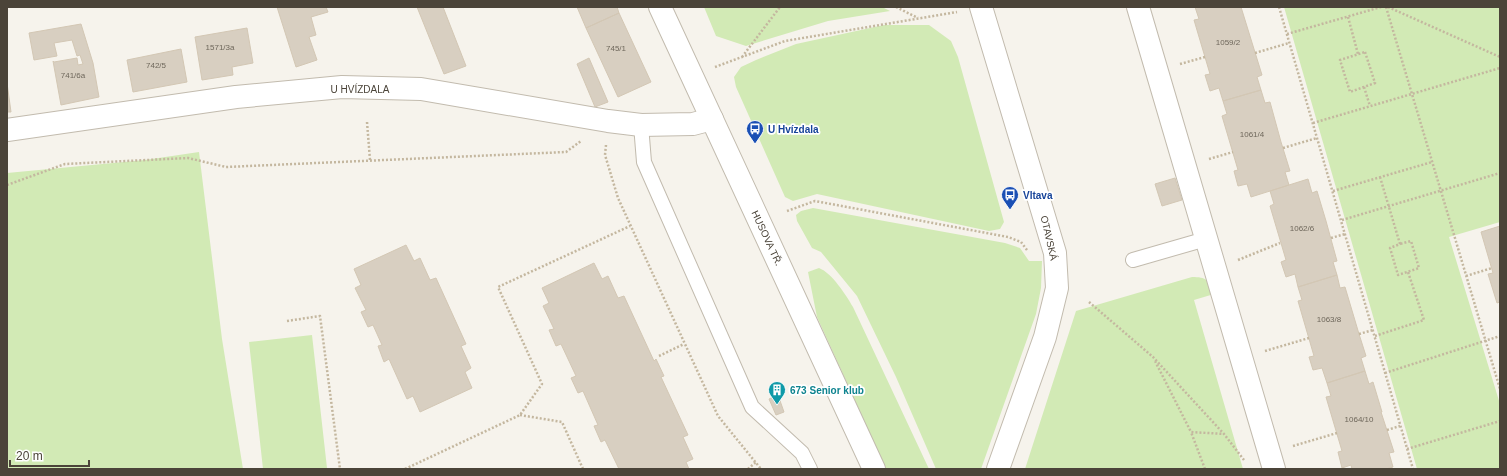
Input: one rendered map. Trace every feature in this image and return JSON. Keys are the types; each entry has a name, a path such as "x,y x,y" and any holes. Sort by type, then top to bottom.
{"street":[{"name":"HUSOVA TŘ.","path":"660,7 874,469"},
{"name":"OTAVSKÁ","path":"981,7 1055,253 1057,288 1045,337 998,469"},
{"path":"1138,7 1273,467"},
{"name":"U HVÍZDALA","path":"7,130 236,97 342,87 421,89 608,121 641,125 693,124 712,119"}],"lane":[{"path":"641,125 644,162 752,407 802,453 810,469"},
{"path":"1133,260 1206,239"}],"path":[{"path":"741,57 780,7"},
{"path":"896,7 918,18"},
{"path":"1279,7 1342,220 1400,426 1414,469"},
{"path":"1287,34 1382,7"},
{"path":"1387,7 1500,57"},
{"path":"1387,7 1440,191 1500,389"},
{"path":"692,76 784,41 960,11"},
{"path":"1348,17 1358,54"},
{"path":"1255,53 1289,43"},
{"path":"1365,52 1375,84 1350,92 1340,60 1358,54 1365,52"},
{"path":"1176,65 1205,56"},
{"path":"1313,123 1500,68"},
{"path":"1364,87 1370,106"},
{"path":"608,121 605,155 618,198 630,226 718,416 761,469"},
{"path":"368,122 370,160"},
{"path":"1283,148 1317,138"},
{"path":"7,185 65,164 188,158 226,167 566,152 584,139"},
{"path":"1204,160 1233,152"},
{"path":"1333,191 1432,162"},
{"path":"1342,220 1500,173"},
{"path":"1380,177 1400,244"},
{"path":"787,211 815,201 1008,237 1021,242 1030,254"},
{"path":"405,469 520,415 542,384 498,287 630,226"},
{"path":"1331,238 1346,234"},
{"path":"1410,241 1419,268 1398,275 1390,248 1400,244 1410,241"},
{"path":"1214,268 1280,243"},
{"path":"1466,276 1492,268"},
{"path":"1375,336 1424,320 1408,272"},
{"path":"1089,302 1153,357 1224,434 1245,460 1273,467"},
{"path":"288,321 320,316 340,469"},
{"path":"1359,334 1373,330"},
{"path":"1386,373 1500,336"},
{"path":"1260,353 1309,338"},
{"path":"659,356 684,344"},
{"path":"1153,357 1191,432 1205,469"},
{"path":"520,415 562,422 583,469"},
{"path":"1407,449 1500,421"},
{"path":"1387,430 1400,426"},
{"path":"1191,432 1224,434"},
{"path":"1289,448 1337,434"},
{"path":"748,469 756,462"}],"green space":[{"path":"704,7 882,7 890,11 828,21 746,46 716,36"},
{"path":"1284,7 1500,7 1500,222 1449,237 1500,404 1500,469 1417,469"},
{"path":"884,25 929,25 951,41 958,57 1004,222 1000,229 989,231 817,194 793,201 785,197 736,87 734,77 741,67 796,44"},
{"path":"199,152 222,339 243,469 7,469 7,173 145,160"},
{"path":"813,208 1005,243 1020,248 1029,261 1042,261 1041,288 1036,314 981,469 936,469 896,377 857,296 821,252 812,248 797,221 796,215 801,211"},
{"path":"819,268 834,279 853,307 929,469 886,469 817,317 808,272"},
{"path":"1192,277 1207,280 1211,285 1214,294 1194,300 1243,469 1025,469 1076,311"},
{"path":"312,335 327,468 263,469 249,342"}],"building":[{"path":"277,7 326,7 328,12 311,17 316,35 309,37 317,60 296,67"},
{"path":"417,7 443,7 466,66 444,74"},
{"path":"577,7 617,7 619,13 586,28"},
{"path":"1195,7 1241,7 1262,75 1257,77 1261,90 1223,101 1219,88 1210,91 1205,75 1210,74 1194,20 1199,19"},
{"path":"619,13 651,82 618,97 586,28"},
{"path":"81,24 93,63 99,97 61,105 53,61 77,58 78,65 83,64 80,55 77,56 72,40 54,43 57,56 34,60 29,33"},
{"path":"247,28 253,63 232,67 233,75 202,80 195,37"},
{"path":"181,49 187,82 133,92 127,60"},
{"path":"589,58 608,102 595,107 577,64"},
{"path":"7,83 11,112 7,112"},
{"path":"1261,90 1265,103 1270,102 1290,171 1285,172 1289,185 1251,197 1247,184 1238,186 1234,171 1238,170 1222,116 1227,114 1223,101"},
{"path":"1175,178 1182,200 1162,206 1155,184"},
{"path":"1308,179 1312,193 1317,191 1337,261 1333,262 1337,275 1298,287 1295,274 1286,277 1281,262 1286,260 1270,206 1274,204 1270,191"},
{"path":"1500,226 1500,302 1497,303 1488,274 1493,273 1481,232"},
{"path":"406,245 414,261 420,258 430,280 436,278 466,344 461,346 471,368 465,372 472,388 420,412 413,396 407,399 389,359 384,362 378,346 382,345 373,325 368,327 361,312 366,310 355,288 361,285 354,269"},
{"path":"594,263 602,279 608,276 618,298 624,296 654,361 656,359 664,376 661,377 688,435 683,437 693,459 686,462 689,469 619,469 605,440 601,442 594,426 598,425 583,391 578,393 571,378 576,376 561,344 556,346 549,330 554,329 543,306 549,303 542,288"},
{"path":"1337,275 1340,288 1345,287 1366,356 1361,358 1365,371 1327,383 1322,368 1313,370 1309,357 1314,356 1298,301 1302,300 1298,287"},
{"path":"1365,371 1369,384 1373,382 1394,452 1389,453 1393,467 1386,469 1352,469 1351,465 1342,468 1338,452 1342,451 1326,397 1331,396 1327,383"},
{"name":"673 Senior klub","path":"778,395 784,412 776,415 769,399"}],"place":[{"name":"U Hvízdala","path":"755,144"},
{"name":"Vltava","path":"1010,210"},
{"name":"673 Senior klub","path":"777,405"}]}
